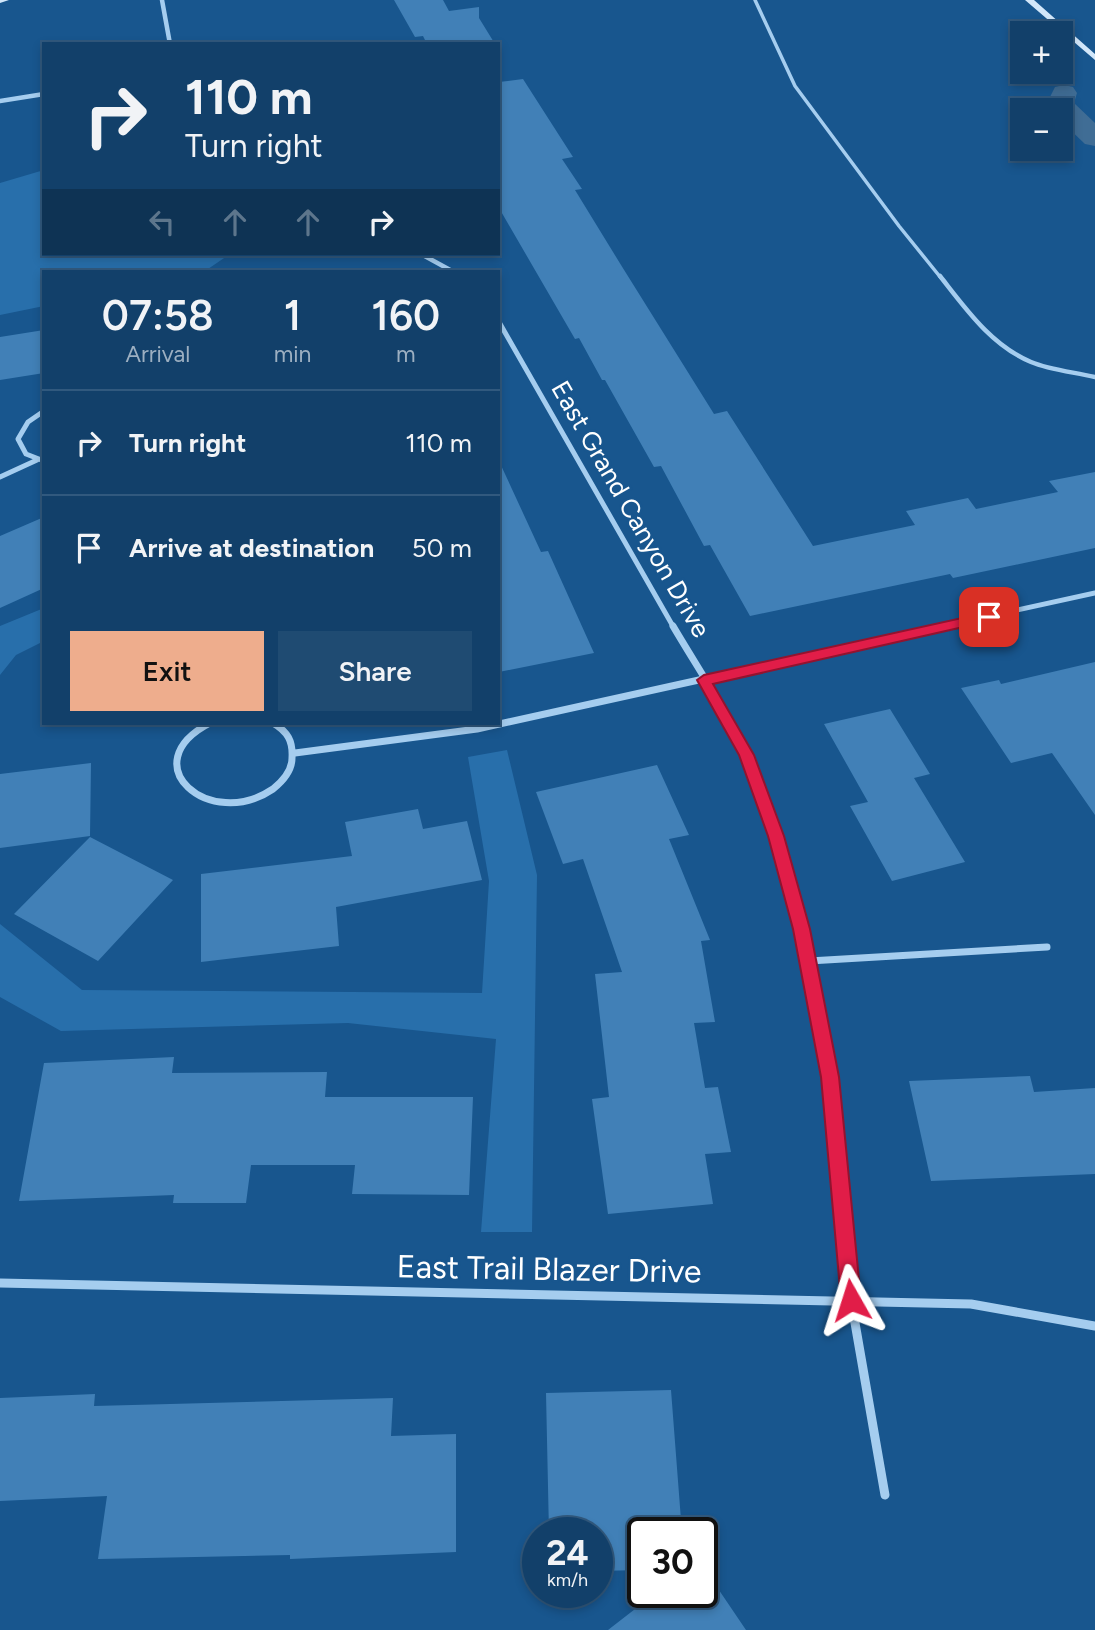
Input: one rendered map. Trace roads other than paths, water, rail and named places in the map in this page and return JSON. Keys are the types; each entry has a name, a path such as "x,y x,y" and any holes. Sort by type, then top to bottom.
{"main road":[{"path":"1029,0 1095,58"}],"street":[{"path":"162,0 170,42"},
{"path":"0,101 42,94"},
{"path":"425,256 450,270"},
{"name":"East Grand Canyon Drive","path":"500,324 747,755 776,836 809,961 830,1077 851,1300 885,1495"},
{"path":"41,461 26,454 18,439 21,429 42,412"},
{"path":"0,477 41,461"},
{"path":"500,724 1095,593"},
{"path":"207,725 191,734 180,748 176,763 179,778 188,790 204,799 224,803 245,802 265,794 292,769 295,753 291,739 275,725"},
{"path":"295,753 496,725"},
{"path":"809,961 1047,947"},
{"name":"East Trail Blazer Drive","path":"0,1283 971,1304 1095,1326"}],"lane":[{"path":"755,0 796,86 899,226 978,323 1005,349 1033,363 1095,377"}],"waterway":[{"path":"1064,93 1060,105 1095,138"}]}
